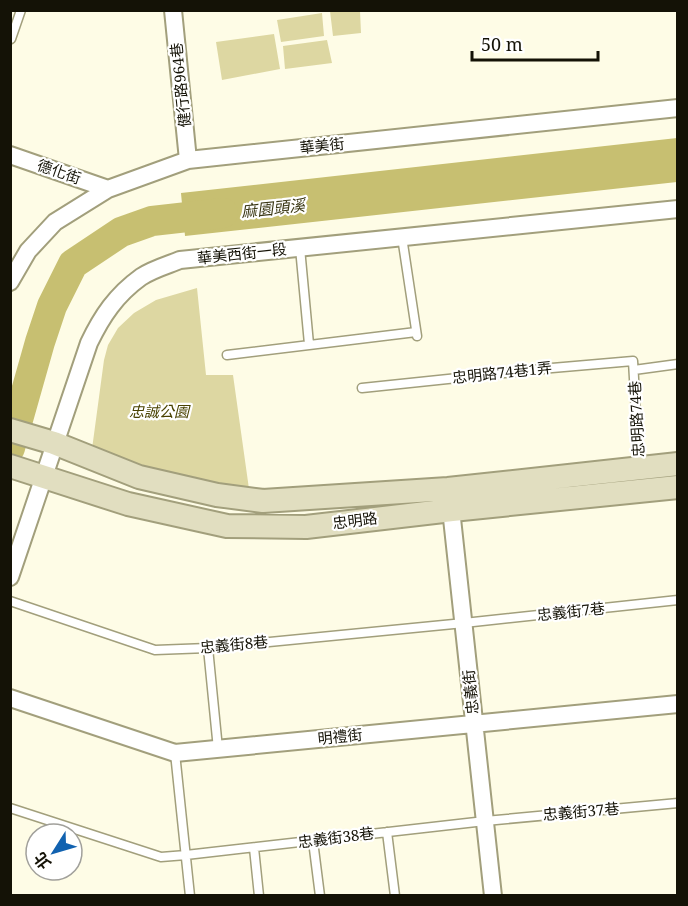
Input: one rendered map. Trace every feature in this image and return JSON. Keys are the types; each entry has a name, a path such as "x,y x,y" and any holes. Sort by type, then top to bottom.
{"main road":[{"name":"忠明路","path":"10,430 52,443 139,477 217,495 263,501 450,500 678,487"},
{"name":"忠明路","path":"10,466 128,504 227,526 306,527 450,500 639,468 678,464"}],"street":[{"name":"健行路964巷","path":"173,10 188,160"},
{"name":"華美街","path":"10,282 28,251 55,222 108,189 188,160 678,108"},
{"name":"德化街","path":"10,155 108,189"},
{"name":"華美西街一段","path":"10,577 52,443 89,343 99,321 116,298 142,276 180,260 678,209"},
{"name":"忠義街","path":"450,500 493,896"},
{"name":"明禮街","path":"10,698 176,753 678,704"}],"lane":[{"path":"11,39 21,10"},
{"path":"227,356 417,334 402,237"},
{"path":"300,248 309,345"},
{"name":"忠明路74巷1弄","path":"362,388 633,361 634,370"},
{"path":"634,370 678,364"},
{"name":"忠明路74巷","path":"634,370 639,468"},
{"name":"忠義街7巷","path":"464,623 678,600"},
{"name":"忠義街8巷","path":"10,601 155,650 208,648 464,623"},
{"path":"208,648 218,749"},
{"path":"176,753 190,896"},
{"name":"忠義街37巷","path":"485,821 678,803"},
{"name":"忠義街38巷","path":"10,808 161,857 485,821"},
{"path":"387,832 395,896"},
{"path":"314,841 320,896"},
{"path":"254,848 259,896"}],"green space":[{"path":"330,11 360,11 361,33 333,36"},
{"path":"322,13 324,36 281,42 277,20"},
{"path":"274,34 280,69 222,80 216,42"},
{"path":"327,40 332,63 285,69 283,46"},
{"name":"忠誠公園","path":"197,288 206,375 233,375 249,489 173,479 92,449 104,360 108,345 118,328 134,313 156,300"}],"water":[{"path":"677,138 677,182 185,236 181,193"}],"waterway":[{"name":"麻園頭溪","path":"10,448 52,306 73,264 121,232 152,221 223,213"}]}
